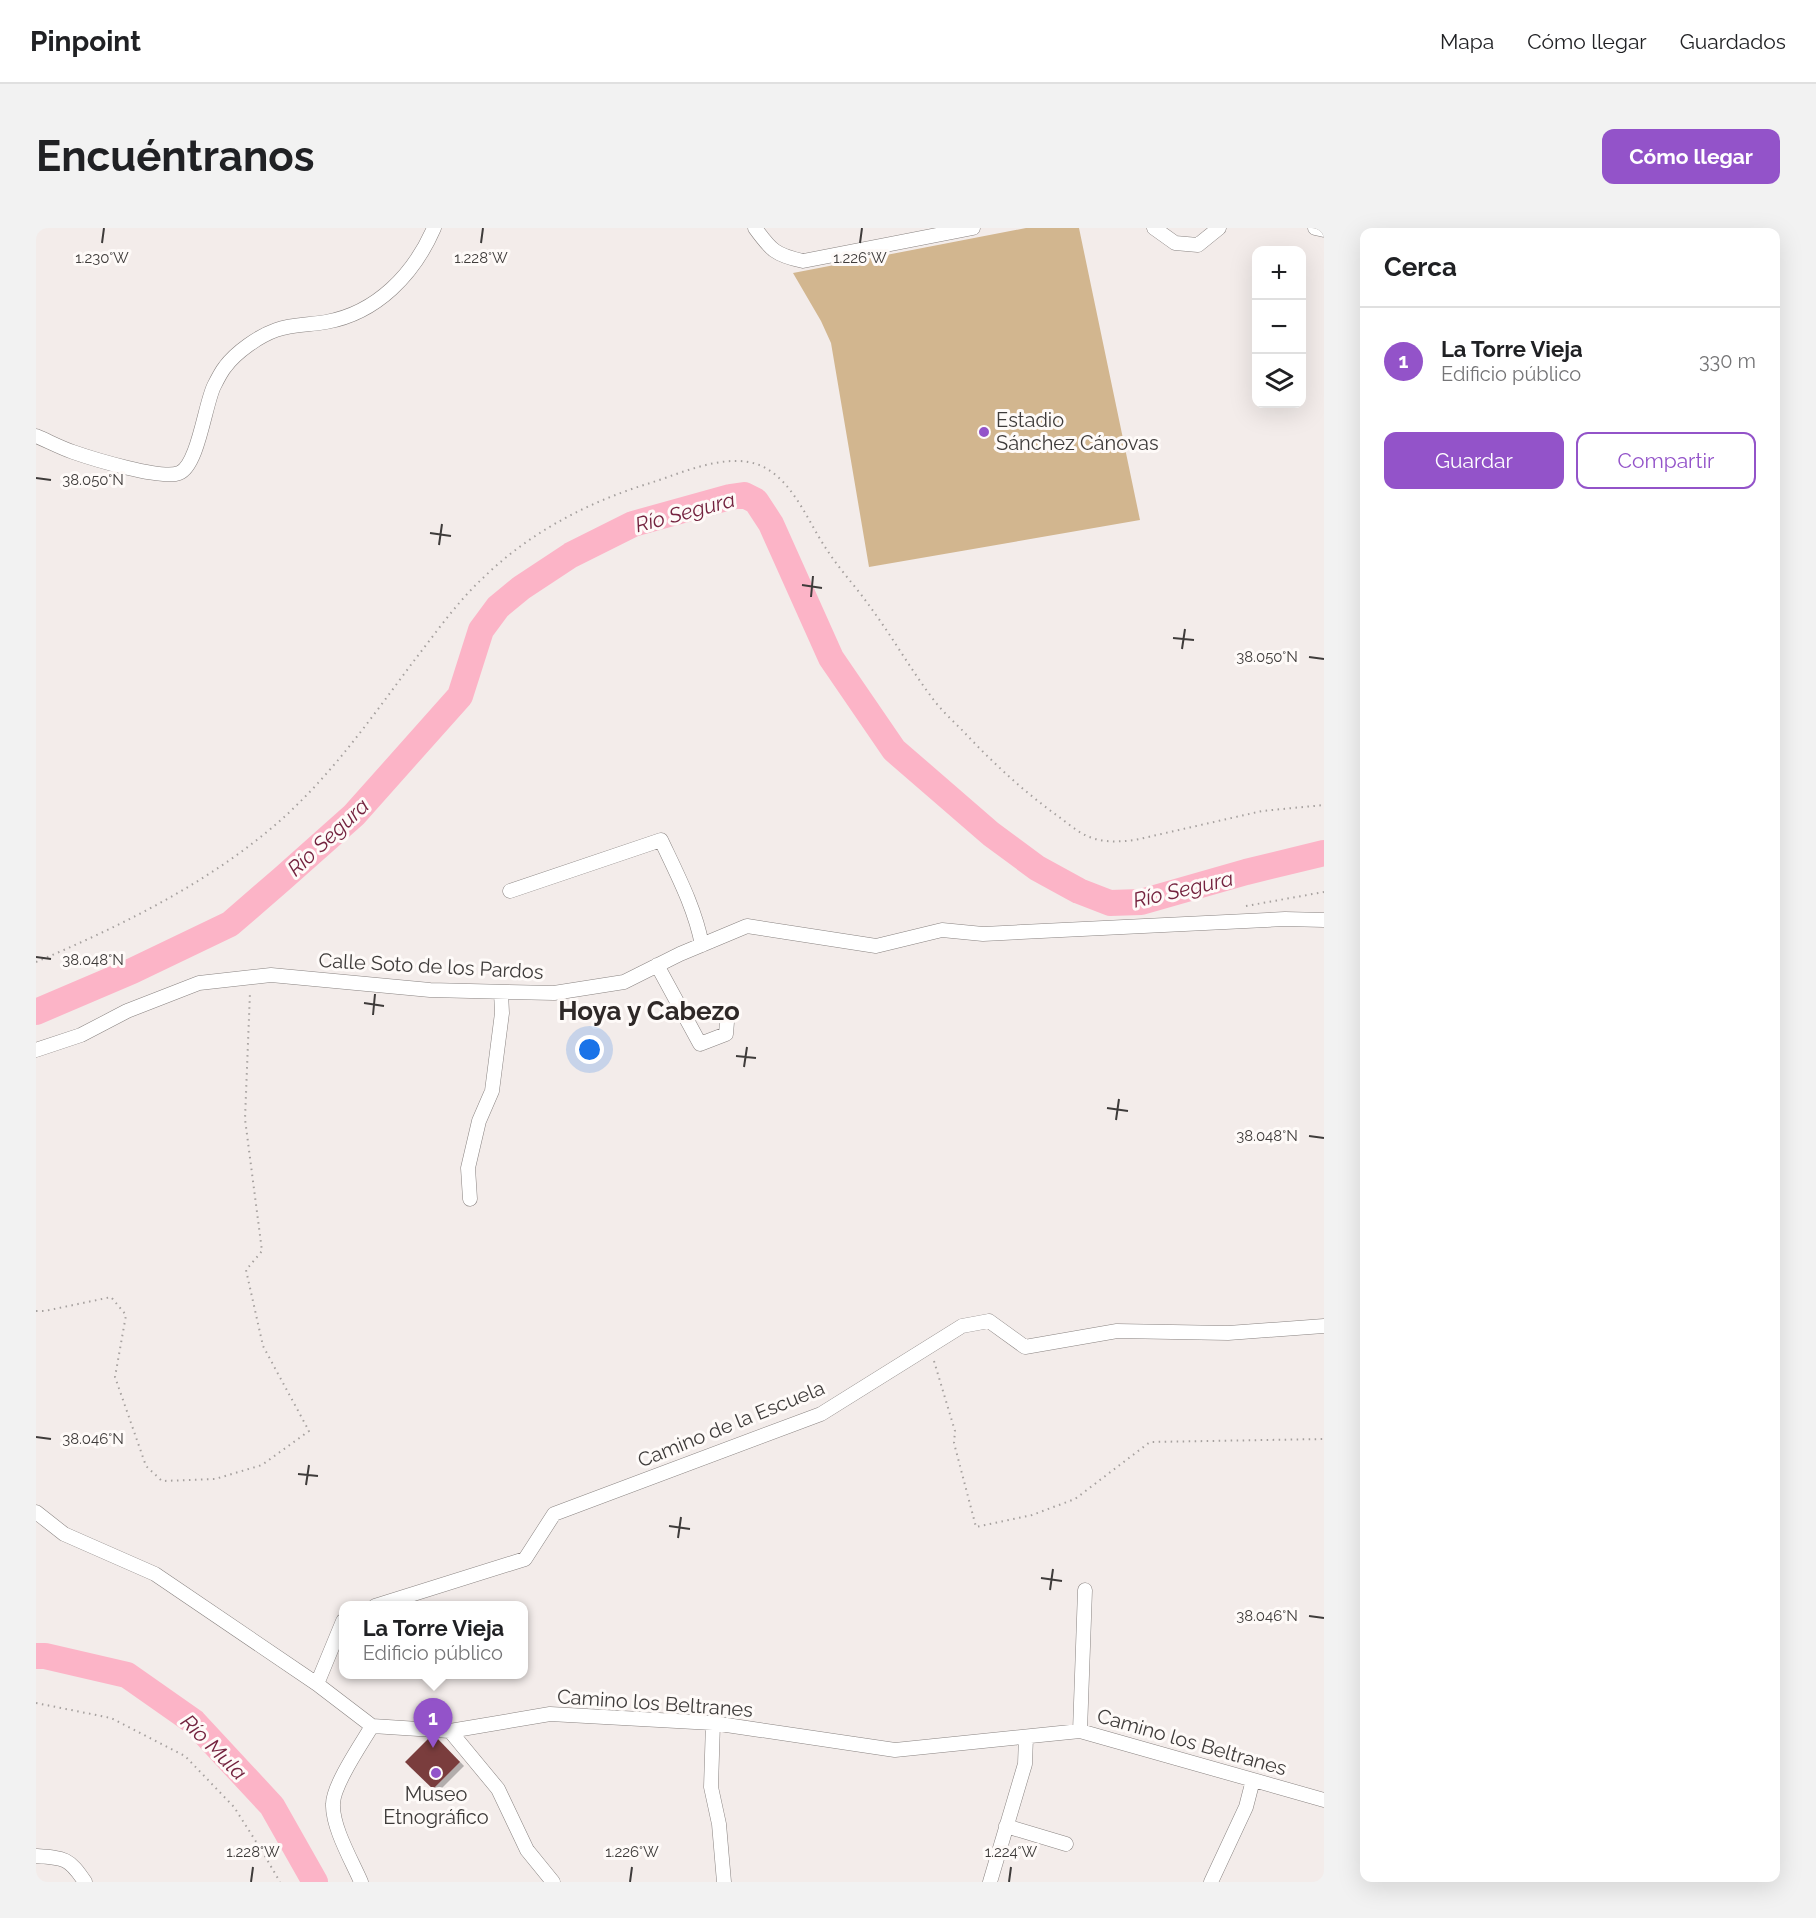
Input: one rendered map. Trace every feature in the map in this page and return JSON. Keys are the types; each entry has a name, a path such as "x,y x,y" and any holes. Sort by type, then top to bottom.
{"street":[{"path":"36,436 72,452 126,467 168,475 181,473 194,454 213,387 226,365 259,339 277,329 328,322 359,312 383,298 404,277 425,249 434,228"},
{"path":"755,228 767,245 783,257 802,261 973,228"},
{"path":"1154,228 1175,243 1198,245 1219,228"},
{"path":"1315,228 1324,230"},
{"path":"510,891 661,840 688,898 699,928 702,945"},
{"name":"Calle Soto de los Pardos","path":"36,1050 81,1035 128,1011 199,983 271,975 430,990 554,993 624,982 747,926 876,946 942,930 983,934 1285,919 1324,920"},
{"path":"657,965 700,1044 726,1034 727,1022 722,1011"},
{"path":"471,1199 468,1168 479,1121 492,1091 502,1013 501,992"},
{"name":"Camino de la Escuela","path":"388,1601 525,1559 554,1514 821,1414 962,1326 989,1321 1025,1347 1117,1331 1228,1333 1324,1326"},
{"path":"36,1512 64,1534 155,1574 317,1684 372,1726 339,1784 332,1803 336,1822 361,1882"},
{"path":"1080,1731 1085,1590"},
{"path":"317,1684 339,1631"},
{"name":"Camino los Beltranes","path":"372,1726 450,1731 550,1714 713,1722 895,1750 1080,1731 1324,1800"},
{"path":"713,1722 711,1787 719,1824 724,1882"},
{"path":"450,1731 498,1789 527,1850 553,1882"},
{"path":"990,1882 1025,1764 1026,1737"},
{"path":"1211,1882 1246,1807 1253,1780"},
{"path":"1006,1826 1066,1844"},
{"path":"36,1856 55,1857 72,1863 86,1882"}],"path":[{"path":"36,962 160,904 243,851 283,818 340,760 433,636 482,579 524,543 556,522 623,491 720,462 741,460 758,464 775,474 792,492 827,551 871,608 934,701 972,741 1030,795 1083,834 1097,840 1135,840 1262,811 1324,805"},
{"path":"36,1311 111,1297 126,1315 115,1377 146,1466 162,1480 215,1479 262,1465 309,1431 263,1346 246,1270 262,1251 245,1119 250,978"},
{"path":"929,1346 955,1431 954,1443 976,1527 1032,1515 1075,1499 1150,1442 1324,1439"},
{"path":"36,1703 111,1718 185,1756 234,1807 280,1882"}],"shaded area":[{"name":"Estadio Sánchez Cánovas","path":"1026,228 1079,228 1140,520 869,567 831,343 793,273"}],"building":[{"path":"433,1734 460,1762 433,1789 405,1762"}],"waterway":[{"name":"Río Segura","path":"36,1012 132,971 230,924 282,879 354,815 460,696 481,630 498,607 521,588 571,555 633,524 744,495 756,501 771,524 831,658 894,750 991,834 1037,868 1079,891 1110,903 1141,902 1246,872 1324,853"},
{"name":"Río Mula","path":"36,1656 45,1656 127,1675 194,1722 272,1806 315,1882"}],"place":[{"name":"Estadio Sánchez Cánovas","path":"984,432"},
{"name":"La Torre Vieja","path":"433,1748"},
{"name":"Museo Etnográfico","path":"436,1773"}],"district":[{"name":"Hoya y Cabezo","path":"649,1011"}]}
